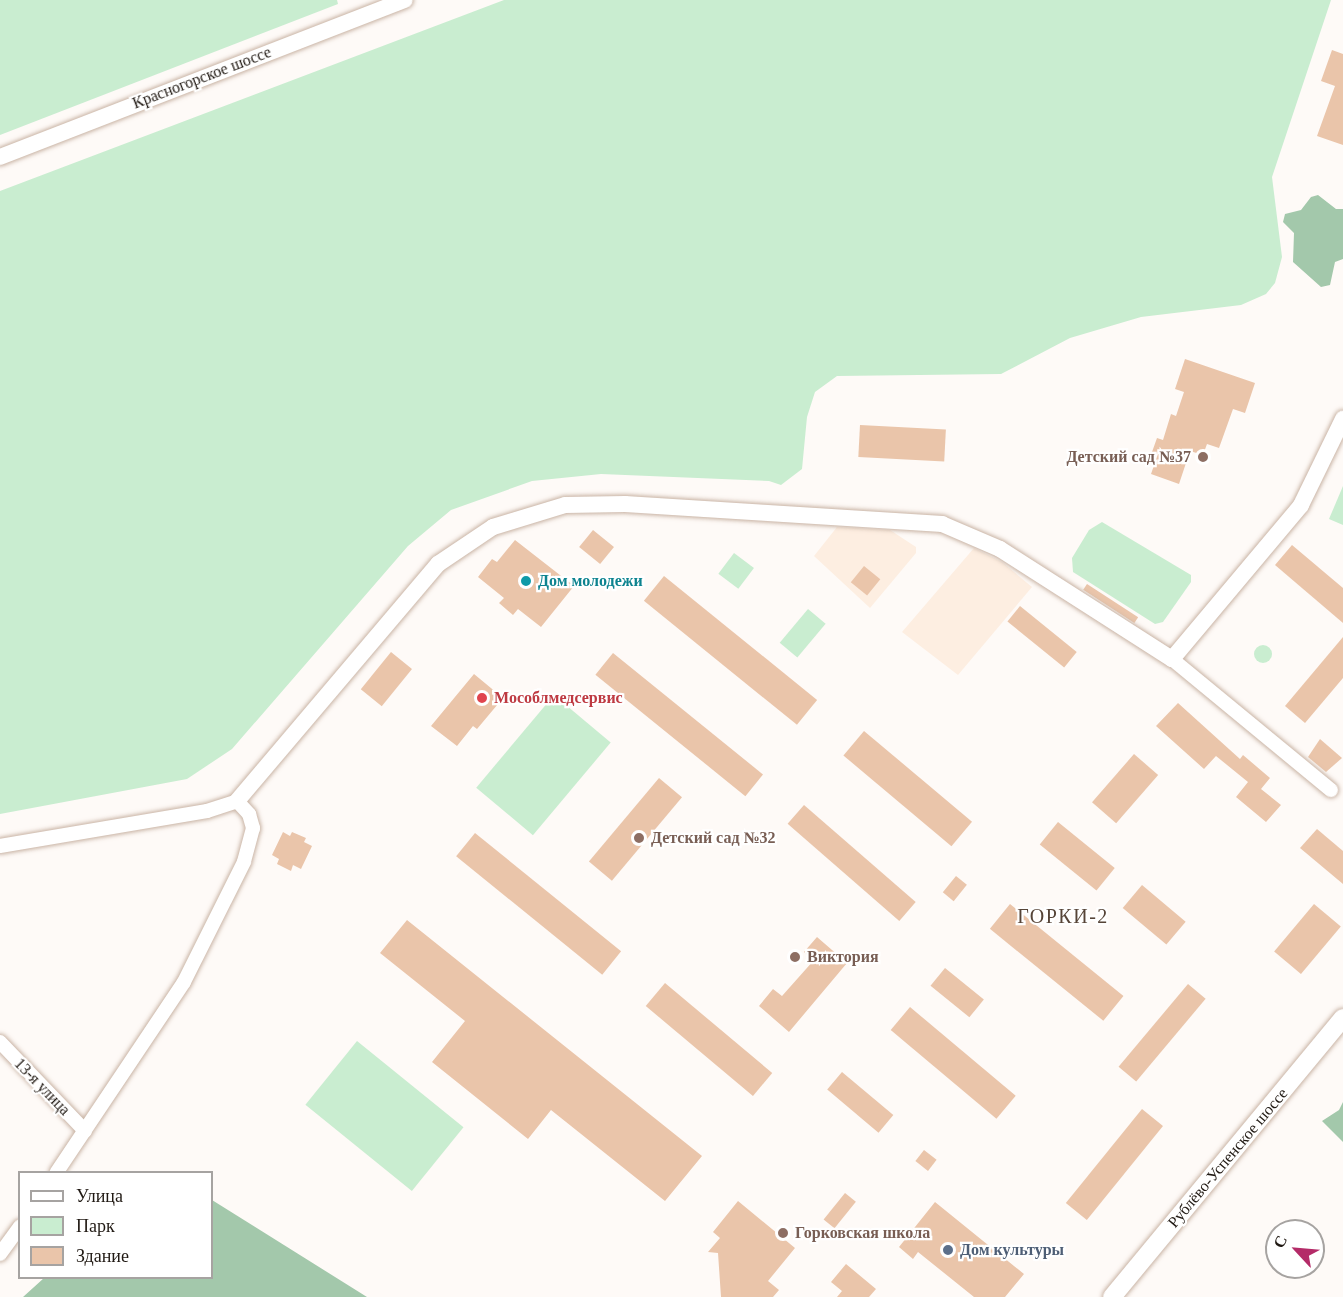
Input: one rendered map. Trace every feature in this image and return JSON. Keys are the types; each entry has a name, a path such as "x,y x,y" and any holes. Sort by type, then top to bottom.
{"main road":[{"name":"Рублёво-Успенское шоссе","path":"1112,1297 1343,1018"}],"street":[{"name":"Красногорское шоссе","path":"0,157 368,6 405,0"},
{"path":"1172,659 1301,505 1343,419"},
{"path":"0,846 207,812 237,801 438,564 493,527 565,505 705,508 942,524 1000,549 1172,659 1331,790"},
{"path":"58,1171 184,982 244,862 253,828 249,814 237,801"},
{"name":"13-я улица","path":"0,1042 85,1131"},
{"path":"0,1254 18,1229"}],"shaded area":[{"path":"837,527 890,530 916,547 916,553 870,608 814,556"},
{"path":"974,548 1002,562 1032,587 958,675 902,632"}],"green space":[{"path":"0,0 337,0 338,4 0,135"},
{"path":"504,0 1331,0 1272,177 1282,257 1275,283 1266,294 1241,305 1141,317 1070,338 1001,374 837,376 815,392 807,417 802,469 781,485 769,481 601,474 532,481 451,510 408,546 232,749 187,779 0,814 0,191"},
{"path":"1318,195 1336,209 1343,209 1343,259 1335,262 1330,285 1321,287 1293,262 1294,233 1283,222 1285,214 1301,210 1311,197"},
{"path":"1343,486 1343,525 1329,519"},
{"path":"1102,522 1191,575 1191,582 1163,622 1155,624 1073,572 1072,558 1089,530"},
{"path":"734,553 754,568 738,589 718,574"},
{"path":"808,609 826,624 797,657 780,643"},
{"path":"1263,645 1269,648 1272,654 1269,660 1263,663 1257,660 1254,654 1257,648"},
{"path":"554,695 611,743 533,835 476,788"},
{"path":"357,1041 463,1127 412,1191 305,1105"},
{"path":"1343,1102 1343,1142 1322,1121 1339,1110"},
{"path":"213,1201 367,1297 23,1297 43,1279 213,1279"}],"building":[{"path":"1332,50 1343,54 1343,145 1317,136 1335,86 1321,81"},
{"path":"1185,359 1255,383 1245,413 1233,409 1219,448 1207,444 1203,455 1190,451 1179,484 1151,474 1158,454 1152,452 1157,438 1163,440 1171,414 1176,416 1184,392 1175,389"},
{"path":"860,425 946,430 944,461 858,457"},
{"path":"593,530 614,547 600,564 579,547"},
{"name":"Дом молодежи","path":"515,540 574,586 541,627 518,609 513,615 499,603 504,598 478,577 492,559 497,562"},
{"path":"1292,545 1343,588 1343,623 1275,565"},
{"path":"864,566 880,579 867,596 851,582"},
{"path":"664,576 817,700 797,725 644,601"},
{"path":"1087,584 1138,617 1134,623 1083,590"},
{"path":"1020,606 1077,652 1064,667 1007,622"},
{"path":"1343,637 1343,678 1305,723 1285,706"},
{"path":"391,652 412,669 382,706 361,689"},
{"path":"613,653 763,774 745,796 595,675"},
{"path":"474,674 503,698 477,729 473,726 457,746 431,726"},
{"path":"1178,703 1240,759 1243,755 1270,778 1261,789 1281,805 1266,822 1236,797 1248,782 1216,756 1204,769 1156,726"},
{"path":"864,731 972,822 951,846 843,756"},
{"path":"1320,739 1342,758 1326,772 1308,757"},
{"path":"1134,754 1158,775 1116,823 1092,802"},
{"path":"659,778 682,797 612,881 589,861"},
{"path":"804,805 916,902 899,921 788,824"},
{"path":"1058,822 1115,868 1096,890 1040,845"},
{"path":"1317,829 1343,851 1343,884 1300,848"},
{"path":"283,832 290,836 292,832 306,838 304,842 312,846 301,869 293,865 291,871 277,864 279,859 272,855"},
{"path":"475,833 621,951 602,975 456,856"},
{"path":"956,876 967,885 954,901 943,892"},
{"path":"1142,885 1186,922 1166,945 1123,908"},
{"path":"1010,904 1123,996 1103,1021 990,929"},
{"path":"1314,904 1341,926 1301,974 1274,951"},
{"path":"407,920 702,1156 665,1201 551,1110 528,1139 432,1062 465,1021 380,953"},
{"path":"817,937 847,963 789,1032 759,1006 773,989 782,996 814,960 804,952"},
{"path":"945,968 984,999 969,1017 931,986"},
{"path":"665,983 772,1073 753,1096 646,1006"},
{"path":"1188,984 1206,999 1136,1082 1119,1067"},
{"path":"910,1007 1016,1096 996,1119 891,1030"},
{"path":"842,1072 893,1115 879,1133 827,1090"},
{"path":"1142,1109 1163,1126 1087,1220 1066,1203"},
{"path":"924,1150 937,1160 928,1171 915,1161"},
{"path":"845,1193 856,1202 834,1228 824,1219"},
{"path":"738,1201 795,1248 768,1281 779,1290 773,1297 721,1297 718,1253 708,1252 720,1238 713,1232"},
{"name":"Дом культуры","path":"935,1202 1024,1274 1005,1297 974,1297 918,1252 913,1259 899,1247"},
{"path":"846,1264 876,1289 869,1297 837,1297 842,1291 831,1282"}],"place":[{"name":"Детский сад №37","path":"1203,457"},
{"name":"Дом молодежи","path":"526,581"},
{"name":"Мособлмедсервис","path":"482,698"},
{"name":"Детский сад №32","path":"639,838"},
{"name":"Виктория","path":"795,957"},
{"name":"Горковская школа","path":"783,1233"},
{"name":"Дом культуры","path":"948,1250"}],"district":[{"name":"ГОРКИ-2","path":"1063,916"}]}
